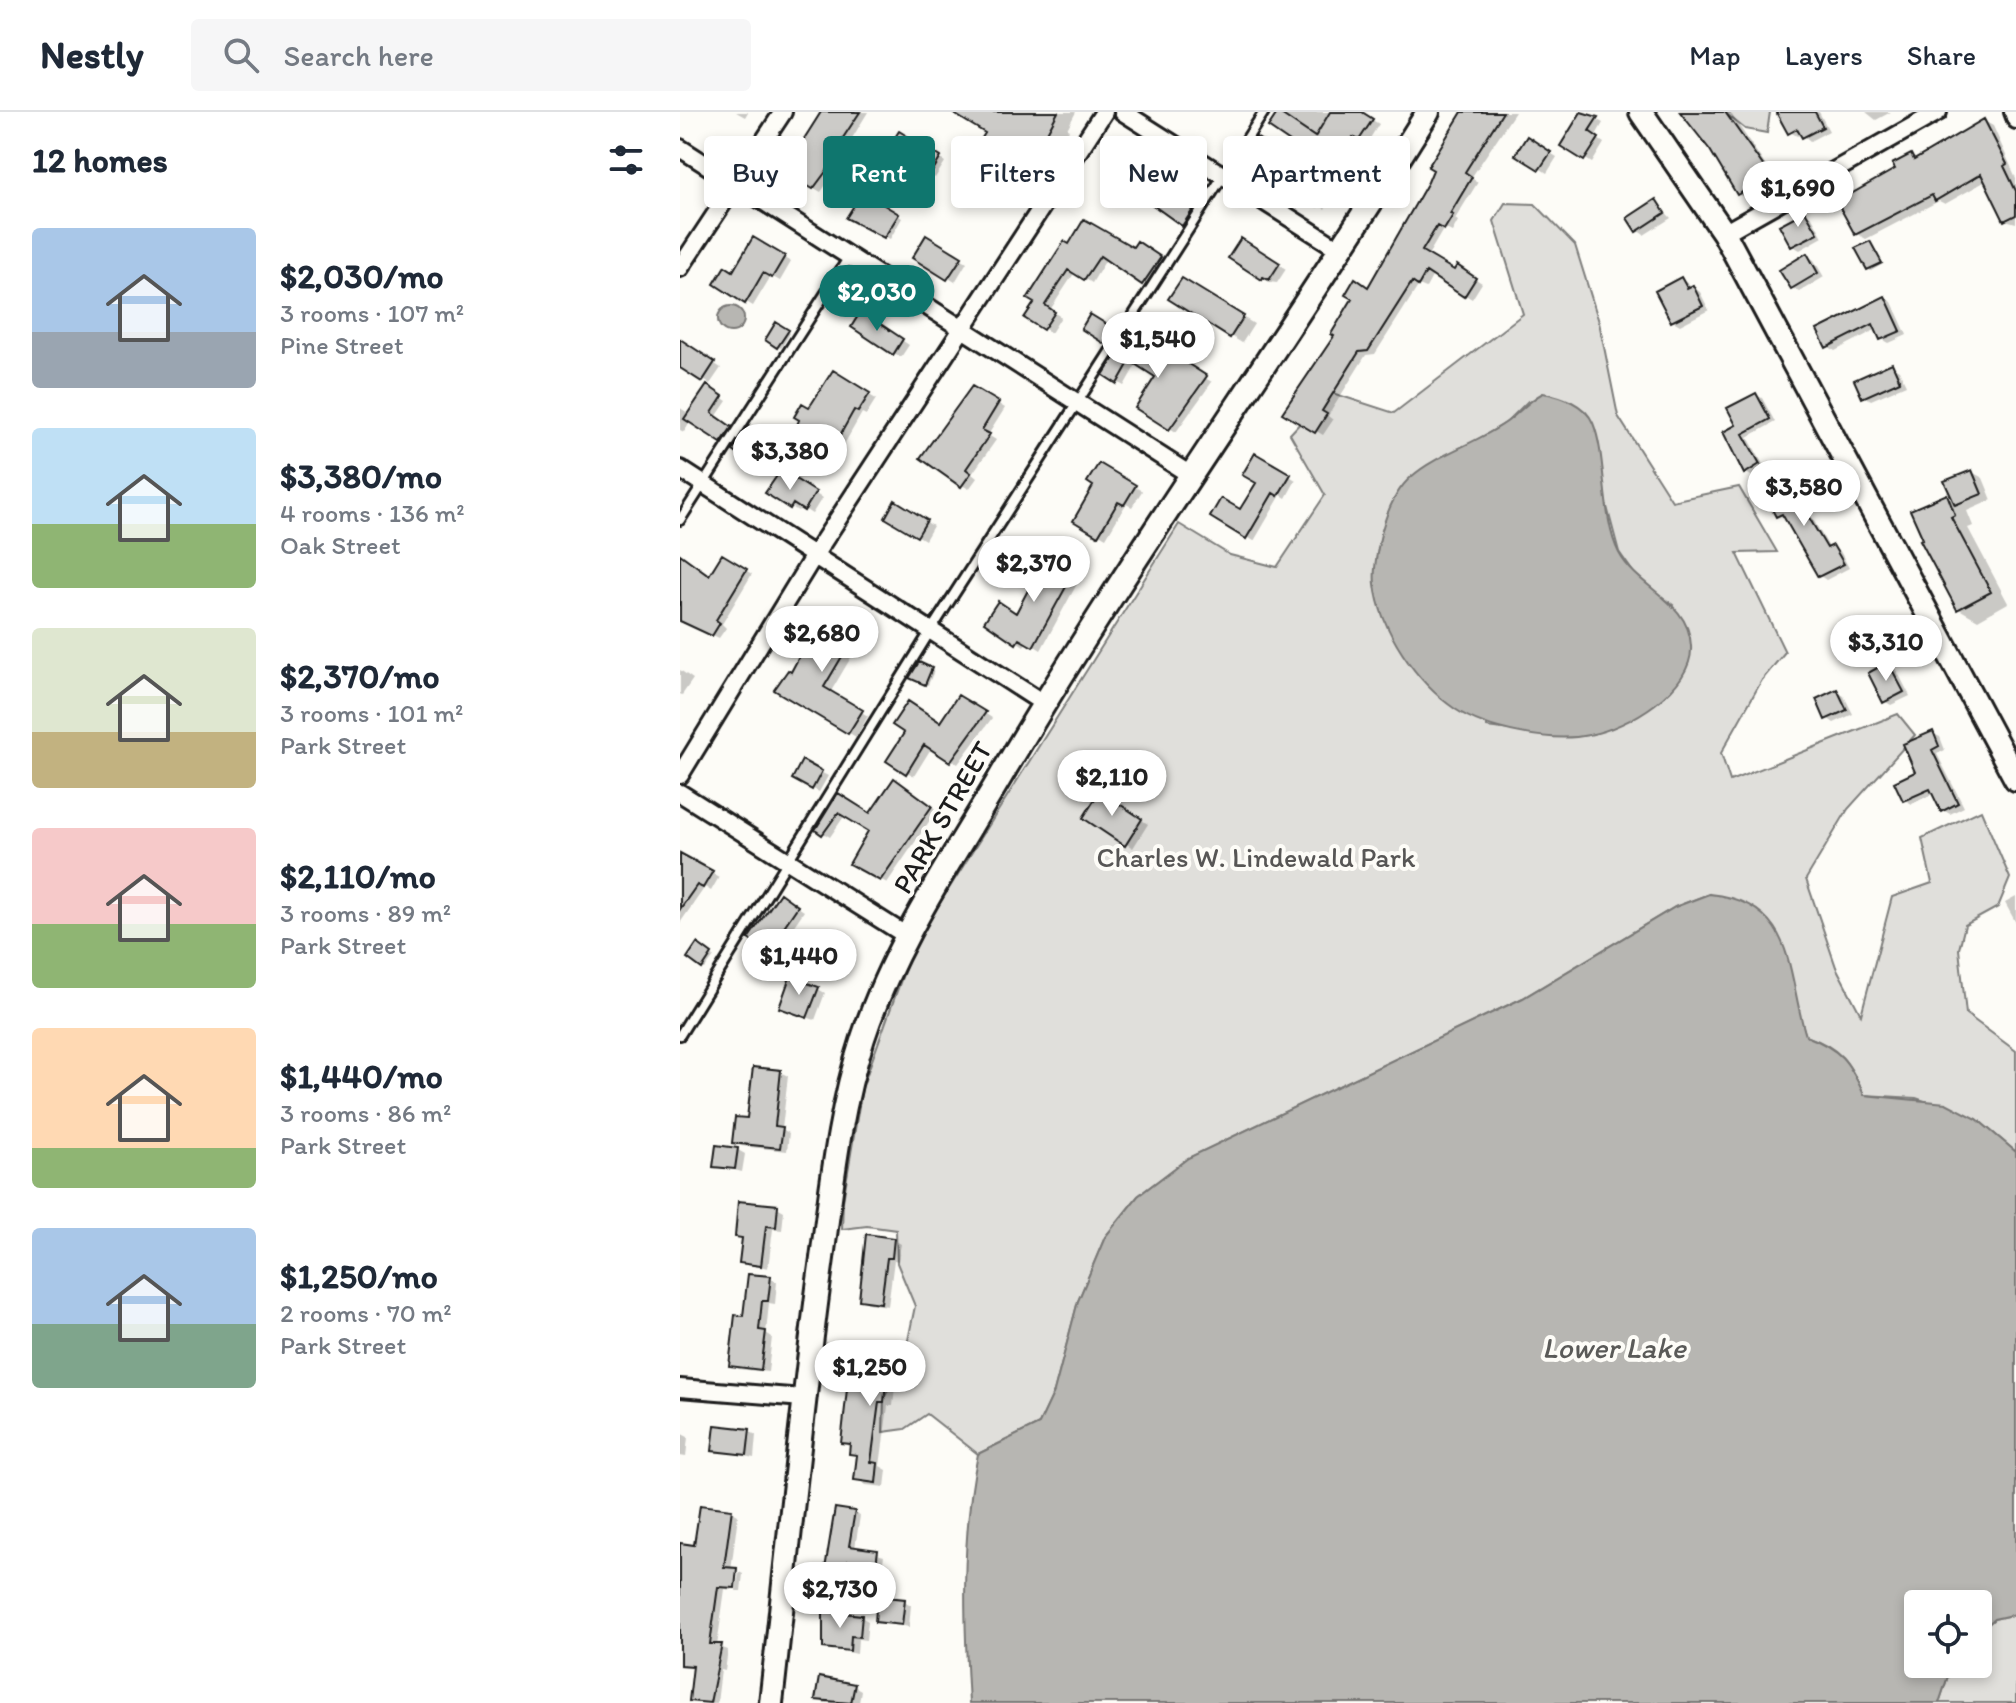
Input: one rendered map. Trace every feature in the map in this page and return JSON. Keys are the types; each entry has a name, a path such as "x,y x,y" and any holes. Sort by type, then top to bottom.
{"street":[{"path":"767,136 783,112"},
{"path":"680,775 815,554 1104,112"},
{"path":"1123,112 1223,175"},
{"name":"PARK STREET","path":"771,1703 803,1398 843,1108 863,1036 907,936 1043,703 1342,251 1428,112"},
{"path":"1641,112 1724,233 2016,778"},
{"path":"1724,233 1938,112"},
{"path":"2013,112 2016,120"},
{"path":"680,148 704,163"},
{"path":"680,268 719,208"},
{"path":"774,208 1192,476"},
{"path":"1275,208 1342,251"},
{"path":"680,469 1043,703"},
{"path":"680,793 907,936"},
{"path":"680,1388 803,1398"}],"lane":[{"path":"1248,136 1264,112"},
{"path":"680,1035 931,630 1223,175"},
{"path":"680,520 850,256"}],"green space":[{"path":"1724,112 1770,112 1767,133 1745,129"},
{"name":"Charles W. Lindewald Park","path":"1505,203 1535,204 1575,245 1599,322 1618,416 1672,501 1739,487 1777,552 1737,553 1785,652 1762,680 1721,753 1730,781 1898,714 1915,735 1848,809 1806,879 1836,967 1861,1015 1892,897 1932,883 1922,838 1981,810 2010,878 1998,907 1965,925 1959,949 1966,1014 2016,1051 2016,1152 1977,1119 1916,1098 1864,1095 1842,1057 1806,1036 1795,1003 1795,987 1709,894 1675,907 1523,998 1188,1158 1138,1196 1105,1237 1078,1301 1054,1392 1039,1424 978,1454 927,1414 905,1429 883,1432 884,1398 904,1360 915,1306 897,1263 896,1230 867,1226 842,1229 843,1201 862,1088 914,944 1179,524 1230,555 1277,567 1325,495 1290,434 1329,392 1394,413 1523,314 1494,221","holes":["1528,401 1606,503 1619,552 1638,579 1673,605 1589,735 1550,735 1487,727 1472,443 1507,422"]},
{"path":"2016,1614 2016,1703 1939,1703 1947,1678 1992,1678 1994,1619"}],"water":[{"path":"731,306 741,309 744,319 741,329 731,332 721,329 718,319 721,309"},
{"path":"1543,393 1572,402 1589,416 1600,453 1609,523 1619,553 1638,577 1682,617 1691,646 1689,662 1682,677 1655,704 1604,731 1574,737 1539,736 1501,729 1455,709 1427,685 1392,637 1378,602 1375,584 1376,557 1384,523 1406,482 1432,462 1505,423"},
{"name":"Lower Lake","path":"1709,894 1738,900 1758,911 1773,926 1783,944 1806,1036 1827,1046 1842,1058 1864,1095 1946,1103 1977,1119 2016,1152 2016,1614 1992,1621 1992,1590 1904,1590 1904,1678 1947,1678 1939,1703 969,1703 966,1547 978,1454 1039,1424 1054,1392 1078,1301 1105,1237 1138,1196 1188,1158 1523,998 1675,907"}],"building":[{"path":"821,112 860,112 844,136 823,136 823,176 813,189 807,186 806,136"},
{"path":"951,112 1058,112 1045,136 983,136 985,133"},
{"path":"1278,112 1314,136 1281,136 1268,127"},
{"path":"1330,112 1362,112 1373,119 1362,136 1316,136"},
{"path":"1462,112 1503,112 1465,172 1472,177 1450,214 1453,215 1444,230 1437,226 1422,251 1454,270 1457,265 1476,278 1464,297 1426,272 1418,286 1412,282 1368,351 1359,352 1322,411 1327,414 1315,433 1282,413 1334,336 1331,334 1352,299 1345,295 1355,278 1368,287 1428,182 1433,170 1428,167"},
{"path":"1581,112 1598,117 1589,131 1599,138 1584,161 1560,146"},
{"path":"1680,112 1725,112 1764,167 1755,172 1760,182 1737,195 1710,150"},
{"path":"1776,112 1815,112 1823,127 1802,138 1797,129 1788,134"},
{"path":"1984,119 2007,164 2004,166 2016,191 2016,215 2004,221 1981,174 1935,201 1932,195 1855,235 1837,202 1895,169 1892,164 1911,154 1914,160"},
{"path":"1527,136 1551,152 1539,170 1515,155"},
{"path":"935,153 941,157 935,167"},
{"path":"1656,199 1665,213 1636,232 1627,218"},
{"path":"852,208 889,208 899,214 884,238 846,218"},
{"path":"1157,208 1194,208 1182,226"},
{"path":"1805,211 1818,233 1791,247 1779,225"},
{"path":"1084,219 1133,247 1137,241 1161,257 1142,285 1100,256 1084,280 1068,270 1045,305 1055,312 1043,330 1024,318 1034,303 1027,299 1064,241 1069,244"},
{"path":"926,235 962,257 947,280 912,258"},
{"path":"753,237 785,256 772,278 763,273 745,304 714,284 725,266 733,271"},
{"path":"1241,238 1280,263 1269,280 1263,277 1262,280 1228,258"},
{"path":"1870,241 1882,263 1867,270 1855,248"},
{"path":"1807,253 1818,273 1791,289 1779,270"},
{"path":"1681,277 1687,288 1693,285 1703,306 1671,322 1655,291"},
{"path":"1182,278 1244,316 1230,338 1168,299"},
{"path":"839,286 848,292 838,307 829,301"},
{"path":"1885,296 1901,331 1880,340 1873,324 1826,348 1817,330"},
{"path":"861,311 903,339 893,355 851,327"},
{"path":"1090,314 1116,330 1106,345 1081,329"},
{"path":"776,322 789,330 777,348 765,340"},
{"path":"1130,333 1168,358 1171,353 1207,376 1169,430 1135,408 1155,377 1130,361 1117,384 1103,375"},
{"path":"680,339 715,362 702,382 680,368"},
{"path":"1892,363 1900,381 1862,398 1854,380"},
{"path":"833,370 870,393 858,412 854,410 834,446 797,425 799,420 794,417 802,403 809,407"},
{"path":"707,385 723,396 712,413 732,427 721,443 684,419"},
{"path":"972,386 999,402 982,430 990,434 966,469 971,473 961,487 920,458"},
{"path":"1756,393 1770,419 1743,434 1760,464 1744,474 1723,432 1736,425 1727,408"},
{"path":"745,432 760,442 748,461 733,451"},
{"path":"1255,453 1291,474 1278,496 1273,493 1246,539 1210,517 1221,498 1240,509 1256,483 1242,475"},
{"path":"1099,463 1136,485 1124,505 1118,502 1098,536 1073,521 1093,486 1087,482"},
{"path":"781,470 816,492 804,511 793,504 790,509 765,493"},
{"path":"1972,470 1982,494 1955,505 1944,481"},
{"path":"1801,480 1811,498 1801,504 1827,548 1833,545 1844,564 1818,577 1782,514 1776,517 1766,498"},
{"path":"1947,494 1955,515 1951,517 1991,592 1957,610 1920,540 1923,539 1910,510"},
{"path":"895,500 927,520 917,537 885,518"},
{"path":"1055,552 1078,565 1033,647 1019,639 1016,644 984,622 998,601 1016,613"},
{"path":"680,554 709,575 722,554 747,569 716,620 720,623 712,636 680,621"},
{"path":"825,608 855,627 849,636 853,638 824,687 863,710 848,734 774,690 788,670 791,672"},
{"path":"919,662 932,668 925,685 909,678"},
{"path":"1888,662 1904,692 1883,703 1868,673"},
{"path":"1837,689 1847,710 1825,720 1816,699"},
{"path":"958,695 986,712 950,762 924,745 906,774 886,761 904,733 892,725 908,701 940,722"},
{"path":"1933,731 1939,746 1932,750 1958,803 1941,812 1930,789 1903,801 1894,782 1915,772 1903,744"},
{"path":"802,760 822,771 812,790 792,779"},
{"path":"894,778 932,806 880,881 849,864 868,831 838,813 822,835 815,830 838,793 870,813"},
{"path":"1100,791 1142,819 1125,846 1083,818"},
{"path":"680,853 713,871 703,888 697,885 680,909"},
{"path":"780,893 798,906 781,931 798,942 787,958 770,947 767,951 748,939"},
{"path":"697,943 712,954 702,969 687,958"},
{"path":"790,977 819,987 807,1018 779,1008"},
{"path":"753,1067 781,1070 775,1126 783,1127 780,1148 732,1143 735,1117 747,1118"},
{"path":"716,1145 738,1148 735,1169 713,1167"},
{"path":"738,1201 778,1205 776,1227 766,1226 761,1266 739,1263 742,1238 735,1237"},
{"path":"866,1234 894,1238 892,1258 887,1258 881,1303 859,1300"},
{"path":"748,1274 771,1276 768,1301 762,1301 759,1330 766,1331 761,1370 729,1366 735,1315 743,1316"},
{"path":"878,1349 910,1353 907,1384 886,1381 884,1402 879,1402 871,1462 878,1463 876,1483 854,1480 857,1455 849,1454 850,1444 841,1443 849,1371 876,1374"},
{"path":"715,1425 750,1429 747,1455 712,1451"},
{"path":"700,1505 732,1509 724,1567 737,1568 735,1588 718,1587 710,1644 722,1644 710,1703 689,1701 693,1666 680,1665 680,1543 694,1545"},
{"path":"835,1508 855,1511 849,1546 878,1550 876,1565 848,1561 846,1578 824,1575"},
{"path":"877,1596 905,1599 902,1625 875,1622"},
{"path":"823,1611 862,1615 860,1637 851,1636 850,1651 823,1648"},
{"path":"819,1677 855,1684 851,1703 815,1700"}]}
